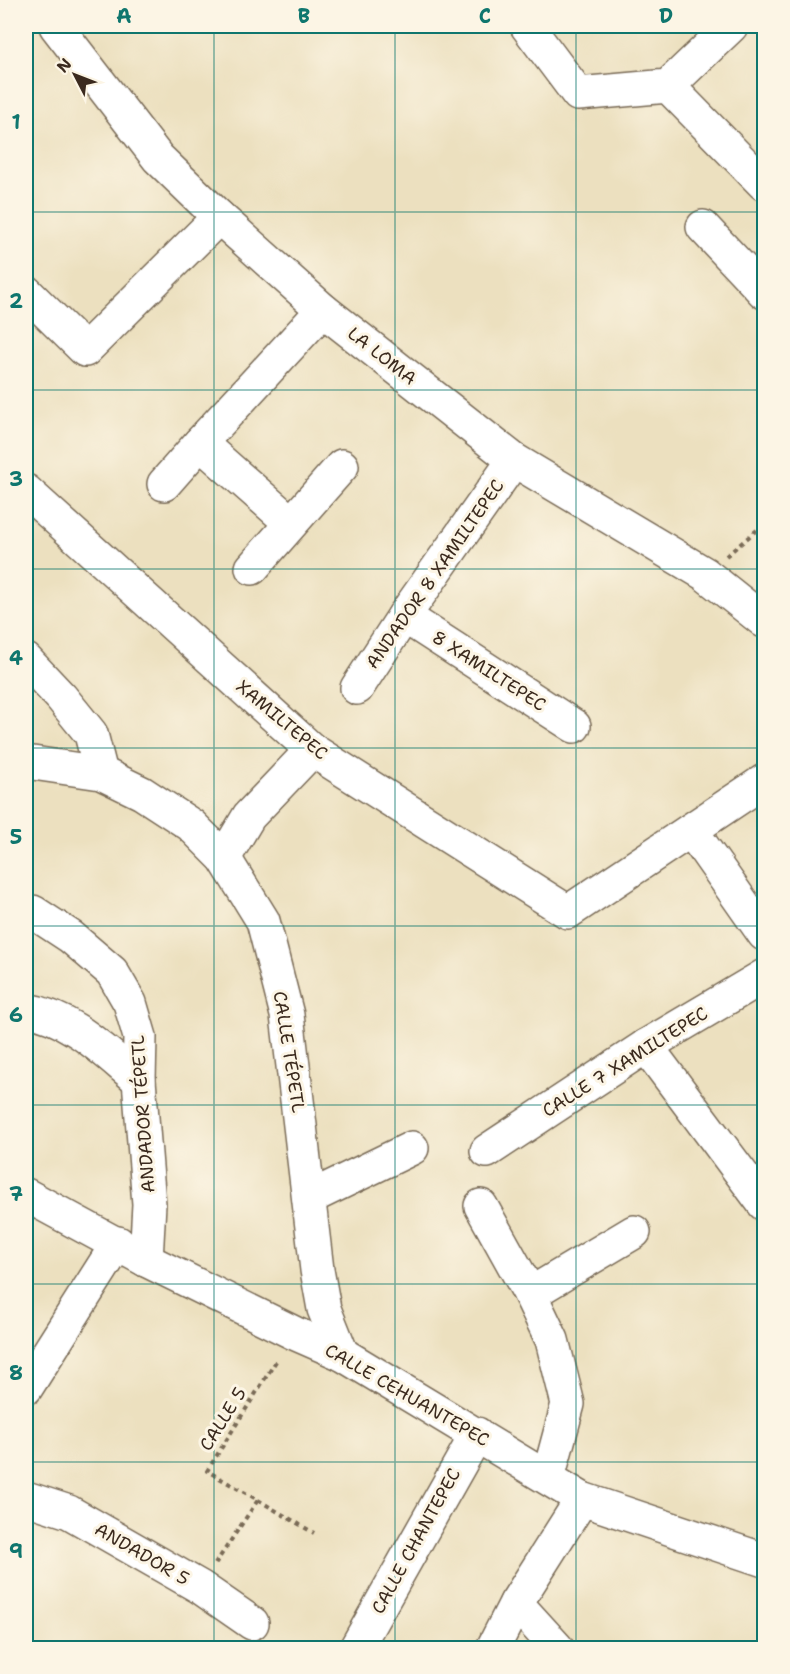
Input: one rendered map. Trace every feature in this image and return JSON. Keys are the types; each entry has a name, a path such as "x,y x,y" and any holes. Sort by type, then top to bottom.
{"street":[{"name":"LA LOMA","path":"56,26 158,158 219,217 323,310 514,460 705,574 765,621"},
{"path":"527,26 578,94 668,86 731,26"},
{"path":"668,86 765,184"},
{"path":"26,292 85,350 219,217"},
{"path":"703,227 765,292"},
{"path":"164,484 323,310"},
{"path":"200,443 291,524"},
{"name":"ANDADOR 8 XAMILTEPEC","path":"357,688 404,616 514,460"},
{"path":"252,568 342,466"},
{"name":"XAMILTEPEC","path":"26,491 312,750 568,912 691,830"},
{"name":"8 XAMILTEPEC","path":"404,616 574,726"},
{"path":"26,660 62,698 91,734 101,773"},
{"path":"224,858 249,816 312,750"},
{"name":"CALLE TÉPETL","path":"26,762 101,773 142,793 191,825 224,858 263,921 287,1015 317,1270 324,1309 342,1354"},
{"path":"765,781 691,830 765,934"},
{"name":"ANDADOR TÉPETL","path":"26,912 33,912 71,937 112,972 130,1003 140,1037 139,1080 149,1204 146,1260"},
{"name":"CALLE 7 XAMILTEPEC","path":"487,1151 646,1046 765,976"},
{"path":"26,1010 46,1013 87,1037 139,1080"},
{"path":"646,1046 765,1204"},
{"path":"309,1198 412,1148"},
{"name":"CALLE CEHUANTEPEC","path":"26,1195 146,1260 294,1333 342,1354 582,1499 765,1560"},
{"path":"481,1206 530,1294 552,1340 568,1404 548,1478"},
{"path":"530,1294 634,1232"},
{"path":"26,1388 117,1243"},
{"name":"CALLE CHANTEPEC","path":"356,1648 477,1434"},
{"name":"ANDADOR 5","path":"26,1498 69,1512 200,1587 252,1623"},
{"path":"493,1648 516,1603 582,1499"},
{"path":"516,1603 557,1648"}],"path":[{"path":"705,574 765,524"},
{"name":"CALLE 5","path":"294,1333 207,1471 314,1533"},
{"path":"200,1587 258,1500"}]}
